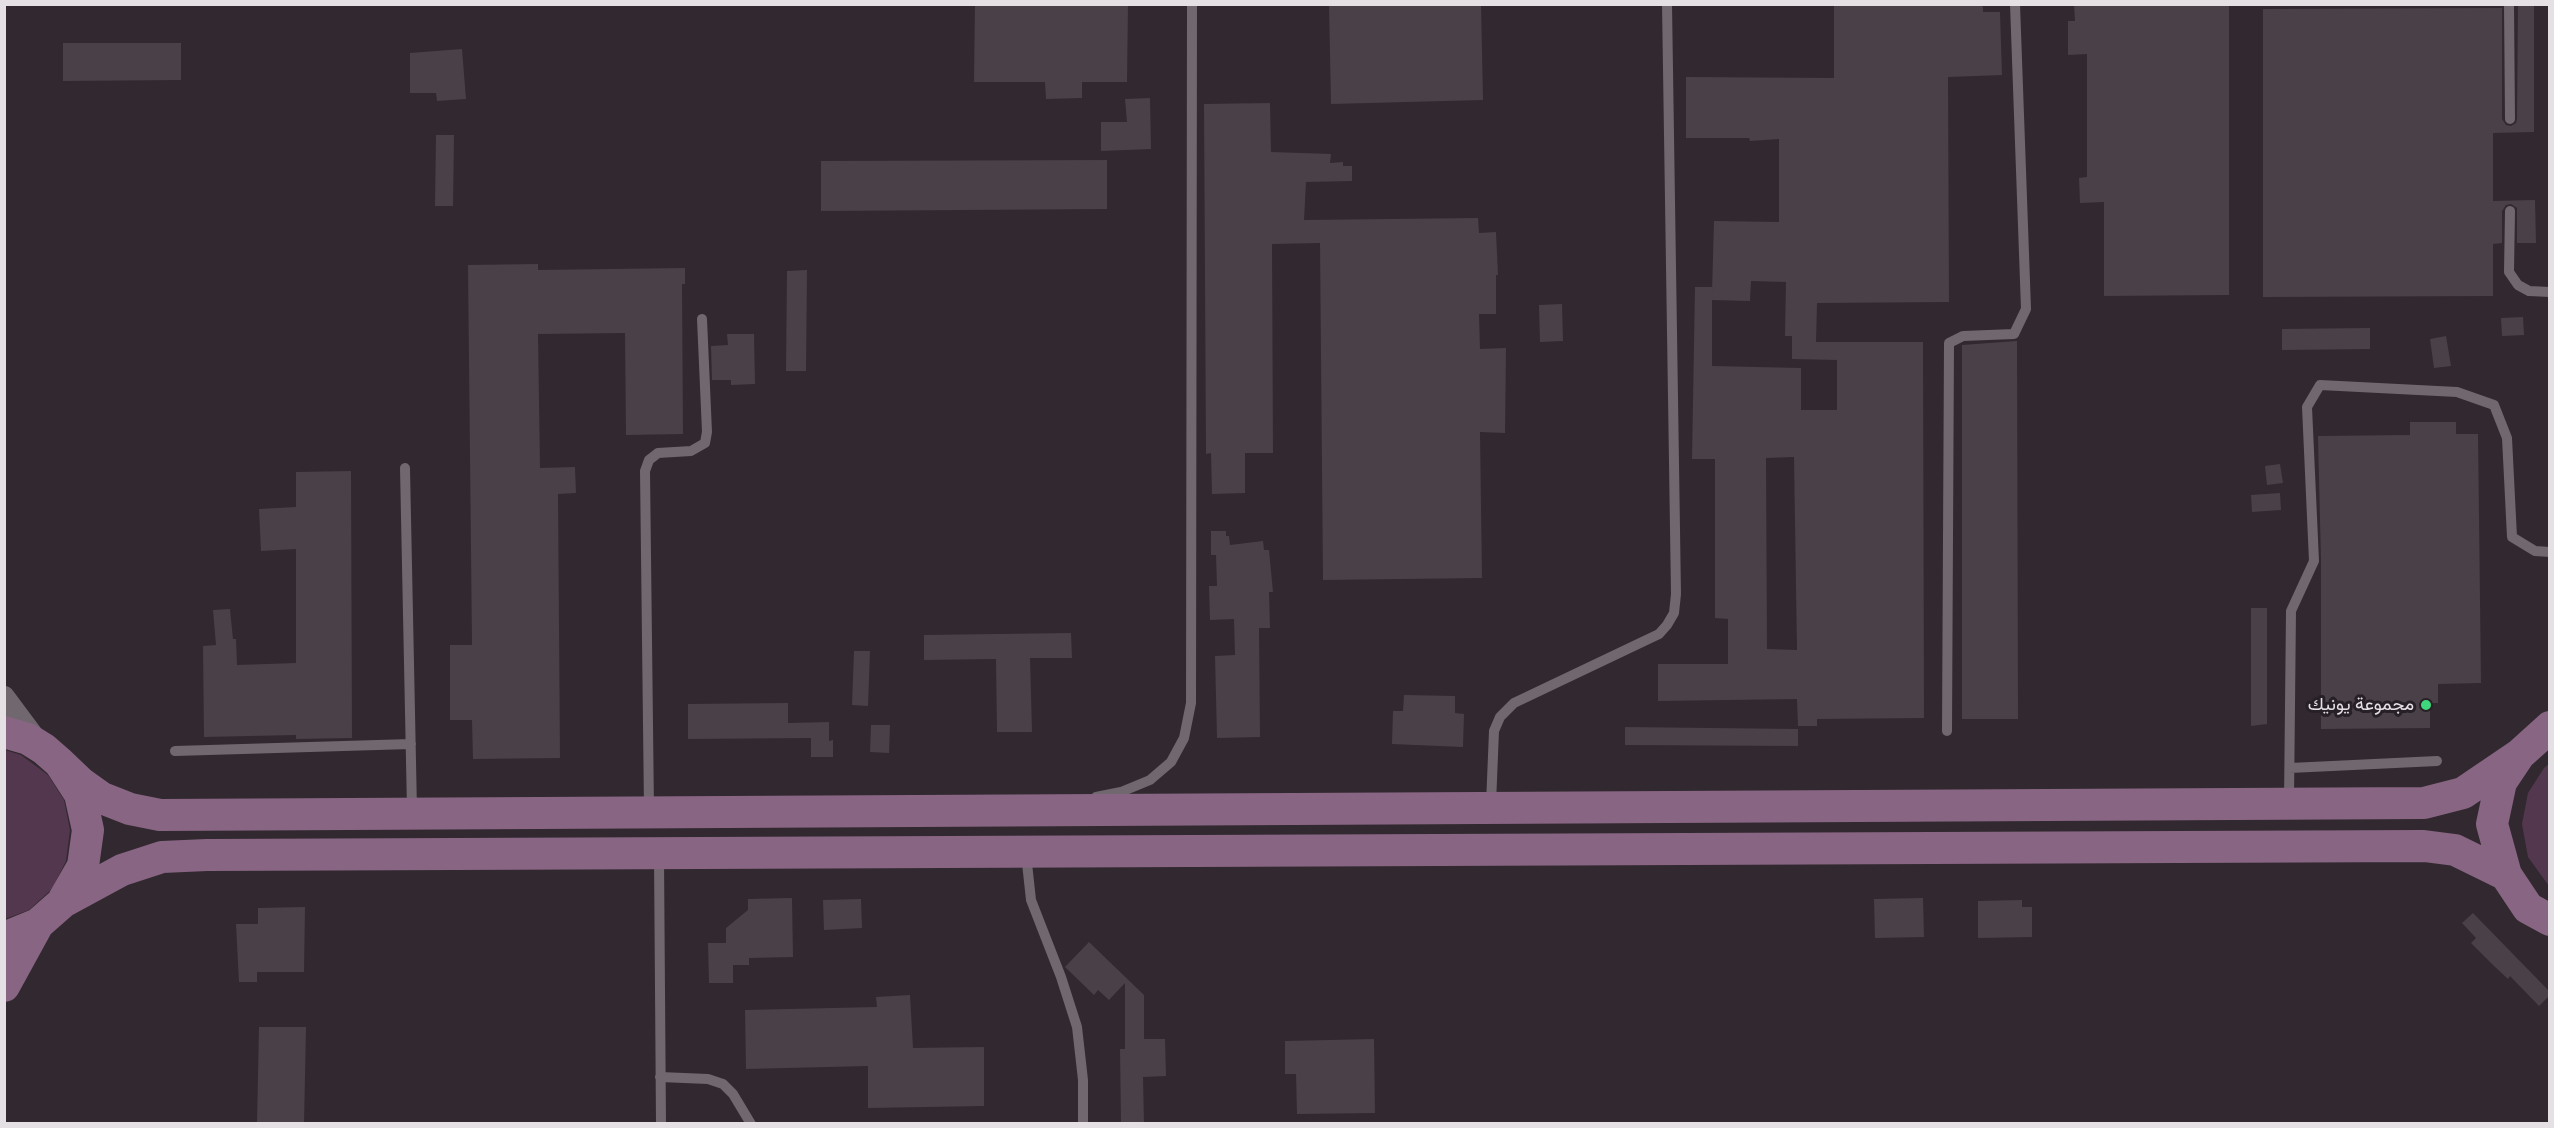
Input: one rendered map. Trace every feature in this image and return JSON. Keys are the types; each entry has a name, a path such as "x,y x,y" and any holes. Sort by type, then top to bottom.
{"street":[{"path":"4,697 80,794 88,830 83,866 63,902"},
{"path":"4,732 28,739 102,798 130,809 160,815 2424,803 2463,793 2496,773 2550,728"},
{"path":"2506,875 2492,824 2500,782 2519,755"},
{"path":"4,938 38,924 63,902 122,870 162,857 2424,846 2455,850 2506,875 2542,918"},
{"path":"4,986 38,924"}],"lane":[{"path":"985,810 1090,798 1121,792 1150,780 1170,762 1184,738 1191,703 1192,4"},
{"path":"1491,807 1494,731 1500,717 1514,703 1659,634 1668,625 1674,613 1676,594 1667,4"},
{"path":"1947,731 1949,343 1963,336 2014,334 2026,309 2015,4"},
{"path":"2509,4 2510,118"},
{"path":"2510,211 2509,272 2518,285 2529,291 2550,292"},
{"path":"649,812 645,471 649,460 658,453 691,451 705,443 707,432 702,319"},
{"path":"2289,803 2291,611 2314,561 2307,407 2320,386 2457,392 2494,405 2507,438 2512,537 2535,551 2550,552"},
{"path":"405,468 412,813"},
{"path":"175,751 411,744"},
{"path":"2290,768 2437,761"},
{"path":"1026,853 1031,900 1061,977 1077,1027 1083,1080 1083,1124"},
{"path":"659,854 661,1124"},
{"path":"660,1077 708,1079 723,1084 733,1094 751,1124"}],"shaded area":[{"path":"5,750 21,755 48,775 64,800 70,830 66,861 52,889 29,910 5,919"},
{"path":"2549,764 2549,886 2528,857 2522,824 2528,793"}],"building":[{"path":"975,4 1128,4 1127,82 1082,82 1082,98 1046,99 1045,82 974,82"},
{"path":"1329,4 1481,4 1483,100 1331,104"},
{"path":"1834,4 1980,4 1983,12 2000,12 2002,75 1948,77 1949,302 1817,303 1816,342 1923,342 1924,718 1817,719 1817,726 1798,726 1797,699 1658,701 1658,664 1728,664 1728,619 1715,618 1715,459 1692,459 1695,287 1712,287 1712,292 1714,221 1779,222 1779,139 1750,141 1749,138 1686,138 1686,77 1834,78","holes":["1751,281 1786,282 1785,336 1792,336 1792,359 1837,360 1837,410 1801,410 1801,368 1712,366 1712,300 1750,301","1794,457 1797,650 1767,649 1766,458"]},
{"path":"2074,4 2229,4 2229,295 2104,296 2104,202 2080,203 2079,178 2087,177 2087,54 2068,55 2068,21 2075,21"},
{"path":"2518,4 2534,4 2534,132 2493,133 2493,201 2535,200 2536,243 2517,243 2517,208 2511,204 2506,205 2502,211 2502,243 2493,244 2493,296 2263,297 2263,9 2502,8 2502,119 2506,125 2511,126 2516,123 2517,119"},
{"path":"63,43 181,43 181,80 63,81"},
{"path":"462,49 466,99 437,101 436,93 410,93 410,53"},
{"path":"1150,98 1151,149 1101,151 1101,122 1127,122 1125,99"},
{"path":"1270,103 1271,152 1331,154 1330,163 1343,162 1343,166 1352,166 1352,181 1306,182 1304,220 1478,218 1479,233 1496,232 1498,275 1496,275 1496,314 1479,314 1480,349 1506,348 1505,433 1480,432 1482,578 1323,580 1320,243 1272,244 1273,453 1245,453 1245,493 1212,494 1211,453 1206,454 1204,104"},
{"path":"436,135 454,135 453,206 435,206"},
{"path":"1107,160 1107,209 821,211 821,161"},
{"path":"538,264 538,270 685,268 685,284 682,284 683,434 626,435 625,333 538,334 540,468 575,467 576,493 558,494 560,758 473,759 472,720 450,720 450,645 472,645 468,265"},
{"path":"807,270 806,371 786,371 787,271"},
{"path":"1562,304 1563,341 1540,342 1539,305"},
{"path":"2523,317 2524,335 2502,336 2501,318"},
{"path":"2370,328 2370,349 2282,350 2282,329"},
{"path":"727,334 754,334 755,384 731,385 731,380 712,380 711,346 728,345"},
{"path":"2446,336 2451,366 2434,368 2430,339"},
{"path":"2017,341 2018,719 1962,719 1962,345"},
{"path":"2410,422 2456,422 2456,434 2478,434 2481,683 2438,684 2438,703 2430,703 2430,728 2321,729 2318,436 2410,435"},
{"path":"2280,464 2283,483 2267,485 2265,466"},
{"path":"351,471 352,738 296,739 296,735 204,737 203,646 216,645 213,610 230,609 233,639 236,639 237,665 296,663 296,549 261,551 259,509 296,507 296,472"},
{"path":"2280,493 2281,510 2252,512 2251,495"},
{"path":"1211,531 1226,531 1230,545 1263,541 1264,550 1269,550 1273,592 1269,592 1270,628 1259,628 1260,737 1217,738 1215,656 1235,655 1234,619 1210,620 1209,586 1217,586 1216,555 1211,555"},
{"path":"2251,608 2267,608 2267,724 2251,726"},
{"path":"1071,633 1072,658 1030,658 1032,732 997,732 996,659 924,660 924,635"},
{"path":"854,651 870,651 868,706 852,705"},
{"path":"1404,695 1455,696 1455,713 1464,714 1463,747 1392,744 1393,711 1403,711"},
{"path":"788,703 788,723 829,722 829,741 833,740 833,757 811,757 811,738 688,739 688,704"},
{"path":"871,725 890,725 889,753 870,752"},
{"path":"1625,727 1798,729 1798,746 1625,745"},
{"path":"792,898 793,957 749,958 749,965 733,965 733,983 709,983 708,943 726,943 726,928 748,910 748,899"},
{"path":"1923,898 1924,937 1875,938 1874,899"},
{"path":"861,899 862,928 824,930 823,900"},
{"path":"2022,900 2022,907 2032,907 2032,937 1978,938 1978,901"},
{"path":"305,907 304,972 257,972 257,982 239,982 236,924 258,924 258,908"},
{"path":"2473,913 2550,992 2550,995 2539,1006 2510,976 2508,979 2471,943 2476,938 2462,923"},
{"path":"1089,942 1144,995 1144,1039 1165,1039 1166,1076 1143,1077 1144,1124 1121,1124 1120,1049 1125,1049 1125,983 1109,1000 1098,990 1094,995 1065,967"},
{"path":"910,995 913,1048 984,1047 984,1106 868,1108 868,1066 746,1069 745,1010 877,1007 876,997"},
{"path":"259,1027 306,1027 304,1124 257,1124"},
{"path":"1374,1039 1375,1113 1297,1114 1296,1074 1285,1074 1285,1041"}],"place":[{"name":"مجموعة يونيك","path":"2426,705"}]}
